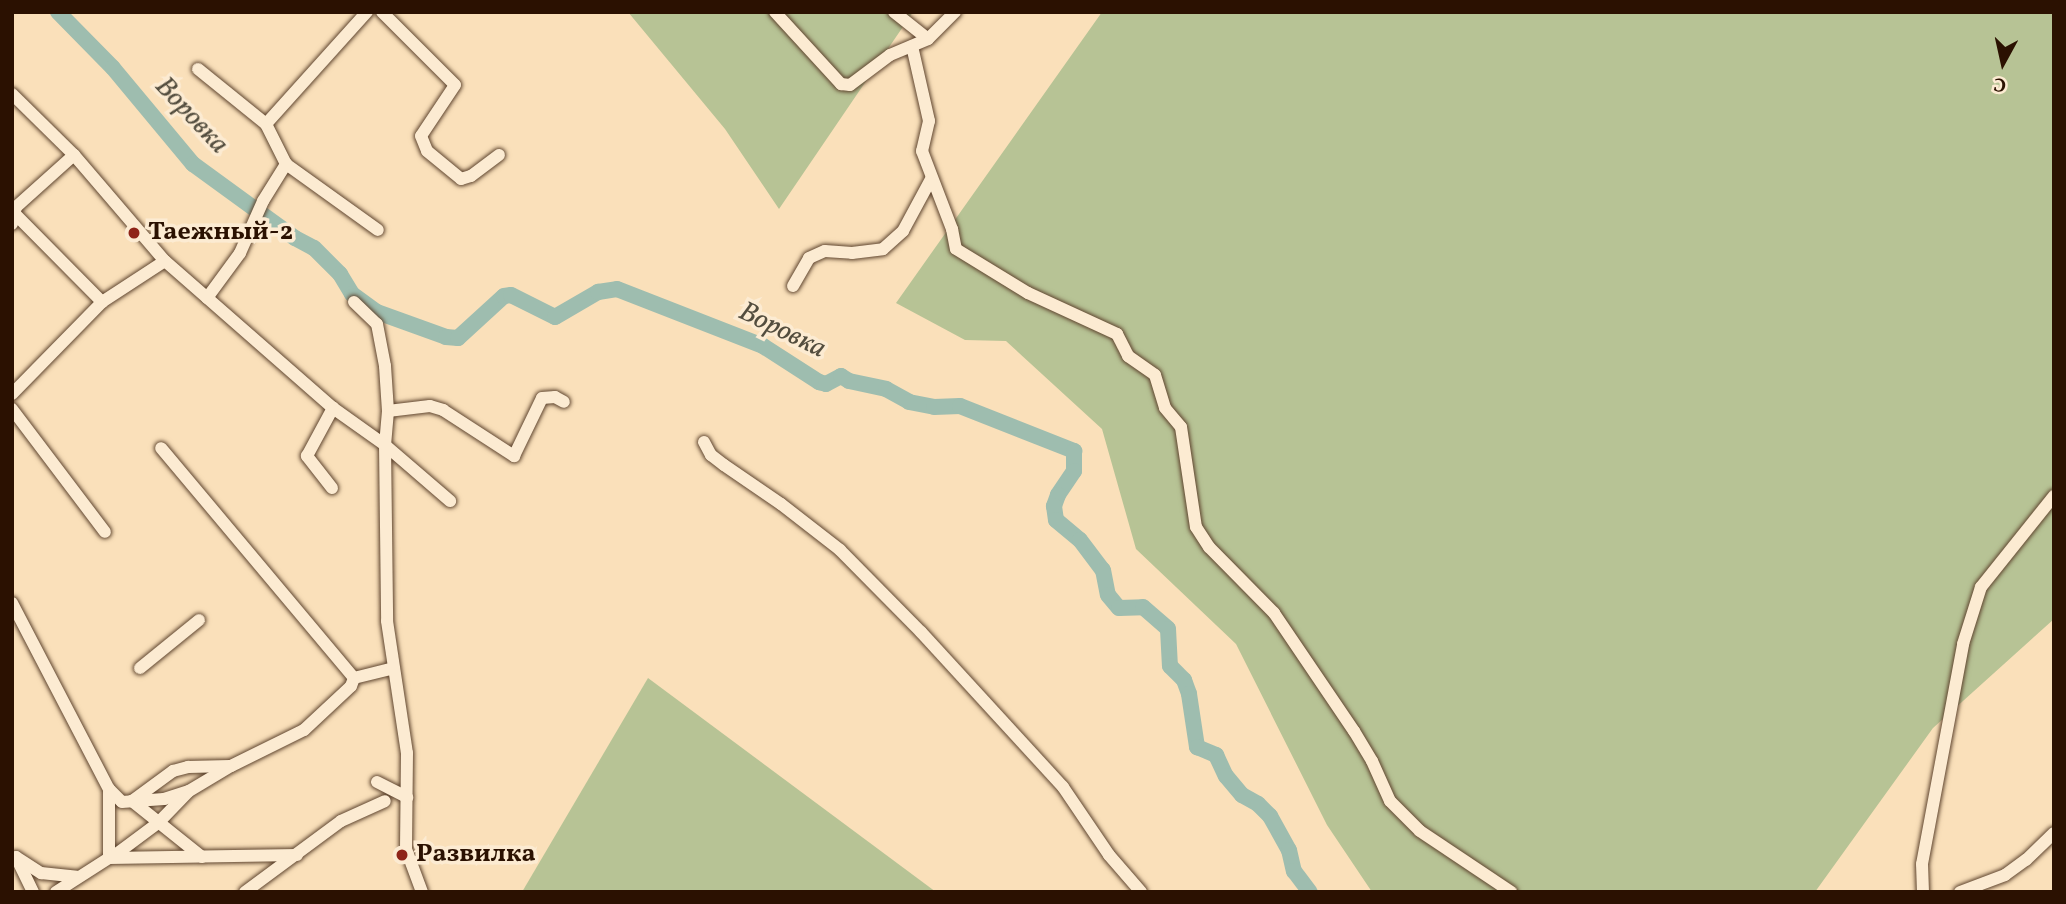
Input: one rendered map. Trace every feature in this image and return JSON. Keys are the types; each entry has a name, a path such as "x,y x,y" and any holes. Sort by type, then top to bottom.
{"street":[{"path":"266,124 367,12"},
{"path":"382,12 456,85 421,136 427,151 461,179 471,176 499,155"},
{"path":"775,12 841,84 850,85 890,55 928,39 955,12"},
{"path":"894,12 928,39"},
{"path":"912,46 929,121 922,151 952,229 956,249 1028,293 1117,334 1128,356 1155,375 1166,408 1181,427 1196,527 1202,537 1274,613 1354,731 1372,761 1390,801 1420,831 1511,892"},
{"path":"198,69 266,124 286,164 379,230"},
{"path":"12,94 74,155 165,261 333,408 385,444 450,501"},
{"path":"74,155 14,213 102,302"},
{"path":"207,298 240,253 262,201 286,164"},
{"path":"793,286 809,258 825,251 852,253 883,249 903,231 931,179"},
{"path":"12,394 102,302 165,261"},
{"path":"354,302 377,324 385,366 388,411 385,444 387,621 407,753 406,849 422,892"},
{"path":"388,411 430,406 443,410 514,456 542,398 555,397 564,402"},
{"path":"332,488 307,456 333,408"},
{"path":"12,409 106,532"},
{"path":"704,442 711,455 724,466 782,504 840,551 921,632 1063,787 1109,855 1141,892"},
{"path":"161,449 354,678"},
{"path":"1923,892 1923,864 1963,644 1981,587 2054,496"},
{"path":"12,603 109,789 122,802 164,799 189,791 231,766 304,730 351,686 354,678"},
{"path":"140,667 199,620"},
{"path":"354,678 394,668"},
{"path":"132,801 173,771 200,766 231,766"},
{"path":"377,782 407,797"},
{"path":"109,789 109,858"},
{"path":"55,892 135,843 189,791"},
{"path":"132,801 202,857"},
{"path":"245,892 341,821 363,809 385,802"},
{"path":"1960,892 2005,875 2026,860 2054,833"},
{"path":"14,853 41,873 79,877"},
{"path":"14,853 33,892"},
{"path":"109,858 297,855"}],"green space":[{"path":"628,12 913,12 779,209 725,129"},
{"path":"1102,12 2054,12 2054,619 1933,728 1815,892 1372,892 1327,825 1236,644 1136,549 1102,429 1006,341 965,340 896,303"},
{"path":"648,678 936,892 522,892"}],"waterway":[{"name":"Воровка","path":"58,12 113,68 193,164 295,238 314,248 340,274 352,294 377,312 446,337 458,338 504,296 511,295 555,317 598,292 617,289 763,346 819,382 826,384 841,376 849,381 886,389 909,402 934,407 960,406 1074,451 1074,471 1054,506 1056,520 1080,540 1103,570 1108,595 1119,608 1143,607 1168,629 1170,666 1184,680 1189,694 1197,747 1216,755 1226,776 1242,795 1258,804 1270,816 1289,850 1294,871 1310,892"}],"place":[{"name":"Таежный-2","path":"134,233"},
{"name":"Развилка","path":"402,855"}]}
